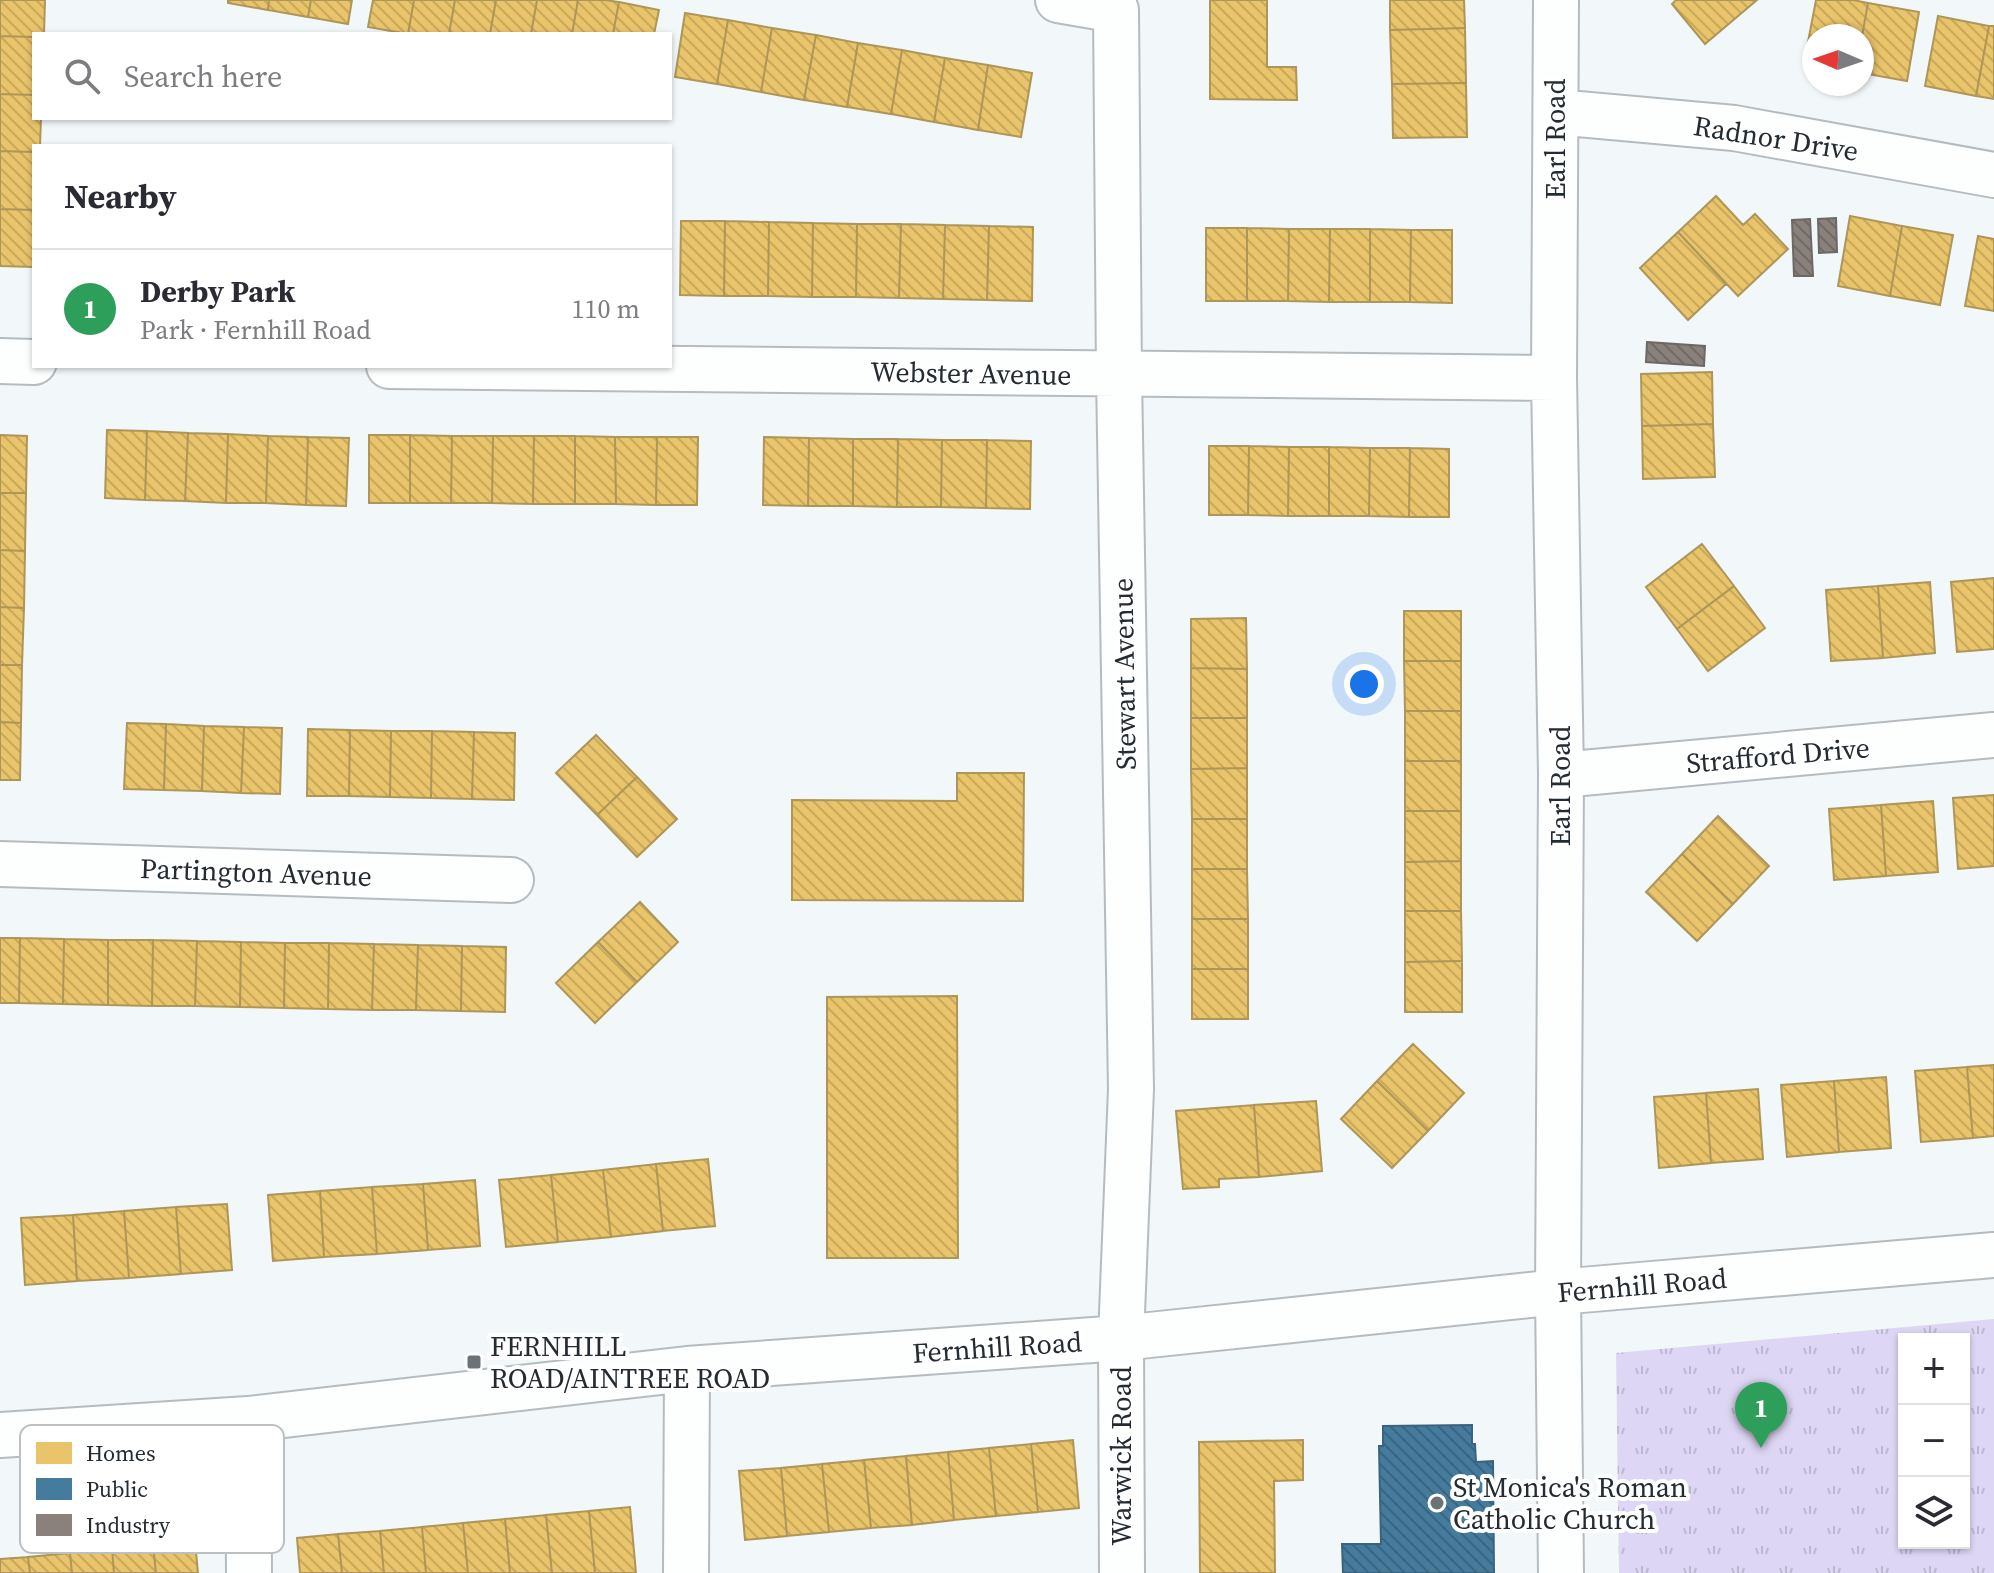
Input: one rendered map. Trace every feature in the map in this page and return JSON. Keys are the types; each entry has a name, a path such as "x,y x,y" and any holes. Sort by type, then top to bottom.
{"street":[{"name":"Stewart Avenue","path":"1058,0 1116,10 1131,1089 1121,1338"},
{"name":"Earl Road","path":"1556,0 1554,378 1561,775 1558,1292 1561,1573"},
{"name":"Radnor Drive","path":"1556,112 1734,128 1994,175"},
{"path":"0,361 32,362"},
{"name":"Webster Avenue","path":"551,368 1554,378"},
{"name":"Strafford Drive","path":"1561,775 1994,735"},
{"name":"Partington Avenue","path":"0,864 511,880"},
{"name":"Fernhill Road","path":"155,1425 248,1419 687,1369 1121,1338 1558,1292 1994,1255"},
{"name":"Warwick Road","path":"1121,1338 1122,1573"},
{"path":"686,1573 687,1369"},
{"path":"248,1419 248,1425"},
{"name":"Fernhill Road","path":"0,1435 20,1434"},
{"path":"249,1553 249,1573"}],"green space":[{"path":"1994,1319 1994,1573 1619,1573 1616,1353"}],"building: Homes":[{"path":"0,0 45,0 44,32 32,32 32,37 0,36"},
{"path":"228,0 269,0 268,10 228,3"},
{"path":"269,0 311,0 308,17 268,10"},
{"path":"311,0 352,0 348,24 308,17"},
{"path":"373,0 414,0 408,32 368,27"},
{"path":"414,0 455,0 449,32 408,32"},
{"path":"455,0 496,0 490,32 449,32"},
{"path":"496,0 537,0 531,32 490,32"},
{"path":"537,0 578,0 572,32 531,32"},
{"path":"578,0 619,2 613,32 572,32"},
{"path":"1210,0 1267,0 1267,67 1296,67 1297,100 1210,99"},
{"path":"1390,0 1464,0 1465,28 1390,30"},
{"path":"1676,0 1757,0 1705,44 1672,4"},
{"path":"1816,0 1868,3 1864,24 1811,24"},
{"path":"619,2 659,10 654,32 613,32"},
{"path":"1868,3 1919,12 1907,81 1874,75 1874,24 1864,24"},
{"path":"685,13 728,20 717,84 675,77"},
{"path":"1938,16 1989,26 1976,96 1925,86"},
{"path":"728,20 772,28 761,92 717,84"},
{"path":"1989,26 1994,26 1994,99 1976,96"},
{"path":"772,28 816,35 804,100 761,92"},
{"path":"1465,28 1466,83 1392,84 1390,30"},
{"path":"816,35 858,43 847,107 804,100"},
{"path":"0,36 32,37 32,95 0,94"},
{"path":"858,43 902,50 891,114 847,107"},
{"path":"902,50 945,58 934,122 891,114"},
{"path":"945,58 988,65 978,130 934,122"},
{"path":"988,65 1032,73 1021,137 978,130"},
{"path":"1466,83 1467,137 1393,138 1392,84"},
{"path":"0,94 32,95 32,120 41,120 40,144 32,144 32,152 0,151"},
{"path":"0,151 32,152 32,210 0,209"},
{"path":"1716,196 1743,225 1755,214 1788,249 1738,296 1678,232"},
{"path":"0,209 32,210 32,267 0,266"},
{"path":"1850,216 1902,226 1890,296 1838,286"},
{"path":"681,221 725,221 724,296 680,295"},
{"path":"725,221 769,222 768,296 724,296"},
{"path":"769,222 813,223 812,297 768,296"},
{"path":"813,223 857,224 856,297 812,297"},
{"path":"857,224 901,224 899,298 856,297"},
{"path":"901,224 945,225 943,299 899,298"},
{"path":"945,225 989,226 987,300 943,299"},
{"path":"989,226 1033,227 1032,301 987,300"},
{"path":"1902,226 1953,235 1940,305 1890,296"},
{"path":"1206,228 1247,228 1247,301 1206,301"},
{"path":"1247,228 1289,229 1288,301 1247,301"},
{"path":"1289,229 1330,229 1329,302 1288,301"},
{"path":"1330,229 1370,229 1370,302 1329,302"},
{"path":"1370,229 1411,230 1410,302 1370,302"},
{"path":"1411,230 1452,230 1452,303 1410,302"},
{"path":"1678,232 1726,284 1688,320 1640,268"},
{"path":"1978,236 1994,239 1994,311 1965,306"},
{"path":"1712,372 1713,424 1642,426 1641,374"},
{"path":"1713,424 1715,477 1643,479 1642,426"},
{"path":"107,430 147,431 145,500 105,498"},
{"path":"147,431 188,433 185,501 145,500"},
{"path":"188,433 228,434 226,503 185,501"},
{"path":"228,434 268,436 266,503 226,503"},
{"path":"0,435 27,436 26,493 0,493"},
{"path":"369,435 410,435 410,503 369,503"},
{"path":"410,435 452,436 451,503 410,503"},
{"path":"268,436 308,437 306,505 266,503"},
{"path":"452,436 493,436 492,503 451,503"},
{"path":"493,436 534,436 533,504 492,503"},
{"path":"534,436 575,436 575,504 533,504"},
{"path":"575,436 615,437 616,504 575,504"},
{"path":"308,437 349,438 346,506 306,505"},
{"path":"615,437 657,437 656,505 616,504"},
{"path":"657,437 698,437 697,505 656,505"},
{"path":"764,437 809,438 808,506 763,505"},
{"path":"809,438 853,439 853,506 808,506"},
{"path":"853,439 898,439 897,507 853,506"},
{"path":"898,439 942,440 941,507 897,507"},
{"path":"942,440 987,440 986,508 941,507"},
{"path":"987,440 1031,441 1030,509 986,508"},
{"path":"1209,446 1249,446 1248,515 1209,515"},
{"path":"1249,446 1289,447 1288,516 1248,515"},
{"path":"1289,447 1329,447 1329,516 1288,516"},
{"path":"1329,447 1370,448 1369,516 1329,516"},
{"path":"1370,448 1410,448 1409,517 1369,516"},
{"path":"1410,448 1449,449 1449,517 1409,517"},
{"path":"0,493 26,493 25,551 0,550"},
{"path":"1702,544 1734,586 1677,629 1646,587"},
{"path":"0,550 25,551 24,608 0,607"},
{"path":"1994,578 1994,649 1957,652 1951,582"},
{"path":"1930,582 1935,653 1883,658 1878,586"},
{"path":"1734,586 1765,628 1708,671 1677,629"},
{"path":"1878,586 1883,658 1831,661 1826,590"},
{"path":"0,607 24,608 22,665 0,665"},
{"path":"1404,611 1461,611 1461,661 1404,661"},
{"path":"1246,618 1247,669 1191,668 1191,619"},
{"path":"1404,661 1461,661 1461,711 1405,711"},
{"path":"0,665 22,665 21,723 0,722"},
{"path":"1191,668 1247,669 1247,718 1191,718"},
{"path":"1405,711 1461,711 1461,761 1405,761"},
{"path":"1191,718 1247,718 1247,768 1191,769"},
{"path":"0,722 21,723 20,780 0,780"},
{"path":"127,723 166,724 164,790 124,789"},
{"path":"166,724 204,726 202,791 164,790"},
{"path":"204,726 244,727 241,793 202,791"},
{"path":"244,727 282,728 280,794 241,793"},
{"path":"308,729 350,730 349,796 307,796"},
{"path":"350,730 391,731 390,797 349,796"},
{"path":"391,731 432,731 431,798 390,797"},
{"path":"432,731 474,732 472,799 431,798"},
{"path":"474,732 515,733 514,800 472,799"},
{"path":"596,735 637,777 597,815 556,773"},
{"path":"1405,761 1461,761 1461,811 1405,811"},
{"path":"1247,768 1247,819 1192,819 1191,769"},
{"path":"957,773 1024,773 1023,901 792,900 792,800 957,801"},
{"path":"637,777 677,819 637,857 597,815"},
{"path":"1994,795 1994,866 1958,869 1953,798"},
{"path":"1933,801 1938,872 1886,876 1881,805"},
{"path":"1881,805 1886,876 1834,880 1829,809"},
{"path":"1405,811 1461,811 1461,861 1405,862"},
{"path":"1718,816 1769,866 1733,904 1682,854"},
{"path":"1192,819 1247,819 1247,869 1192,869"},
{"path":"1682,854 1733,904 1697,941 1646,892"},
{"path":"1461,861 1461,911 1405,911 1405,862"},
{"path":"1192,869 1247,869 1248,919 1192,919"},
{"path":"640,902 678,942 637,982 598,942"},
{"path":"1405,911 1461,911 1462,961 1405,962"},
{"path":"1192,919 1248,919 1248,969 1192,969"},
{"path":"0,938 20,938 19,1003 0,1003"},
{"path":"20,938 64,939 63,1004 19,1003"},
{"path":"64,939 108,940 108,1005 63,1004"},
{"path":"108,940 153,940 152,1006 108,1005"},
{"path":"153,940 197,941 195,1006 152,1006"},
{"path":"197,941 241,942 240,1007 195,1006"},
{"path":"241,942 285,943 284,1008 240,1007"},
{"path":"598,942 637,982 595,1023 556,983"},
{"path":"285,943 329,943 328,1009 284,1008"},
{"path":"329,943 374,944 372,1010 328,1009"},
{"path":"374,944 418,945 416,1010 372,1010"},
{"path":"418,945 462,946 461,1011 416,1010"},
{"path":"462,946 506,947 505,1012 461,1011"},
{"path":"1462,961 1462,1012 1405,1012 1405,962"},
{"path":"1192,969 1248,969 1248,1019 1192,1019"},
{"path":"957,996 958,1258 827,1258 827,997"},
{"path":"1413,1044 1464,1093 1428,1131 1377,1081"},
{"path":"1994,1065 1994,1136 1973,1138 1967,1067"},
{"path":"1967,1067 1973,1138 1921,1142 1915,1071"},
{"path":"1886,1077 1891,1148 1839,1152 1834,1081"},
{"path":"1377,1081 1428,1131 1392,1168 1341,1119"},
{"path":"1834,1081 1839,1152 1787,1157 1781,1085"},
{"path":"1758,1089 1763,1159 1711,1163 1706,1093"},
{"path":"1706,1093 1711,1163 1659,1168 1654,1097"},
{"path":"1316,1101 1322,1171 1259,1177 1254,1105"},
{"path":"1254,1105 1259,1177 1219,1179 1219,1187 1183,1189 1176,1111"},
{"path":"708,1159 715,1226 663,1231 656,1164"},
{"path":"656,1164 663,1231 611,1237 603,1170"},
{"path":"603,1170 611,1237 558,1242 551,1175"},
{"path":"551,1175 558,1242 506,1247 499,1180"},
{"path":"475,1180 480,1246 428,1250 423,1184"},
{"path":"423,1184 428,1250 377,1254 372,1187"},
{"path":"372,1187 377,1254 324,1257 320,1191"},
{"path":"320,1191 324,1257 273,1261 268,1195"},
{"path":"227,1204 232,1270 181,1274 176,1207"},
{"path":"176,1207 181,1274 129,1278 124,1211"},
{"path":"124,1211 129,1278 77,1281 73,1215"},
{"path":"73,1215 77,1281 25,1285 21,1218"},
{"path":"1073,1440 1079,1508 1038,1512 1031,1444"},
{"path":"1303,1440 1303,1480 1274,1481 1275,1573 1200,1573 1199,1442"},
{"path":"1031,1444 1038,1512 996,1516 989,1448"},
{"path":"989,1448 996,1516 954,1520 948,1452"},
{"path":"948,1452 954,1520 912,1525 906,1456"},
{"path":"906,1456 912,1525 871,1528 864,1460"},
{"path":"864,1460 871,1528 829,1532 822,1464"},
{"path":"822,1464 829,1532 787,1536 781,1468"},
{"path":"781,1468 787,1536 745,1540 739,1471"},
{"path":"630,1507 636,1573 595,1573 589,1511"},
{"path":"589,1511 595,1573 552,1573 546,1515"},
{"path":"546,1515 552,1573 510,1573 505,1519"},
{"path":"505,1519 510,1573 468,1573 463,1523"},
{"path":"463,1523 468,1573 426,1573 422,1527"},
{"path":"422,1527 426,1573 384,1573 380,1531"},
{"path":"380,1531 384,1573 342,1573 338,1534"},
{"path":"338,1534 342,1573 300,1573 297,1538"},
{"path":"70,1553 112,1553 114,1573 72,1573"},
{"path":"70,1553 72,1573 30,1573 28,1557"},
{"path":"112,1553 154,1553 156,1573 114,1573"},
{"path":"154,1553 196,1553 198,1573 156,1573"},
{"path":"28,1557 30,1573 0,1573 0,1559"}],"building: Public":[{"name":"St Monica's Roman Catholic Church","path":"1472,1425 1476,1462 1493,1461 1494,1573 1343,1573 1342,1544 1381,1544 1379,1446 1383,1446 1383,1426"}],"building: Industry":[{"path":"1836,218 1837,252 1819,253 1818,219"},
{"path":"1810,219 1813,276 1794,276 1792,220"},
{"path":"1647,342 1705,346 1704,366 1646,362"}],"place":[{"name":"FERNHILL ROAD/AINTREE ROAD","path":"474,1362"},
{"name":"Derby Park","path":"1761,1448"},
{"name":"St Monica's Roman Catholic Church","path":"1437,1503"}]}
